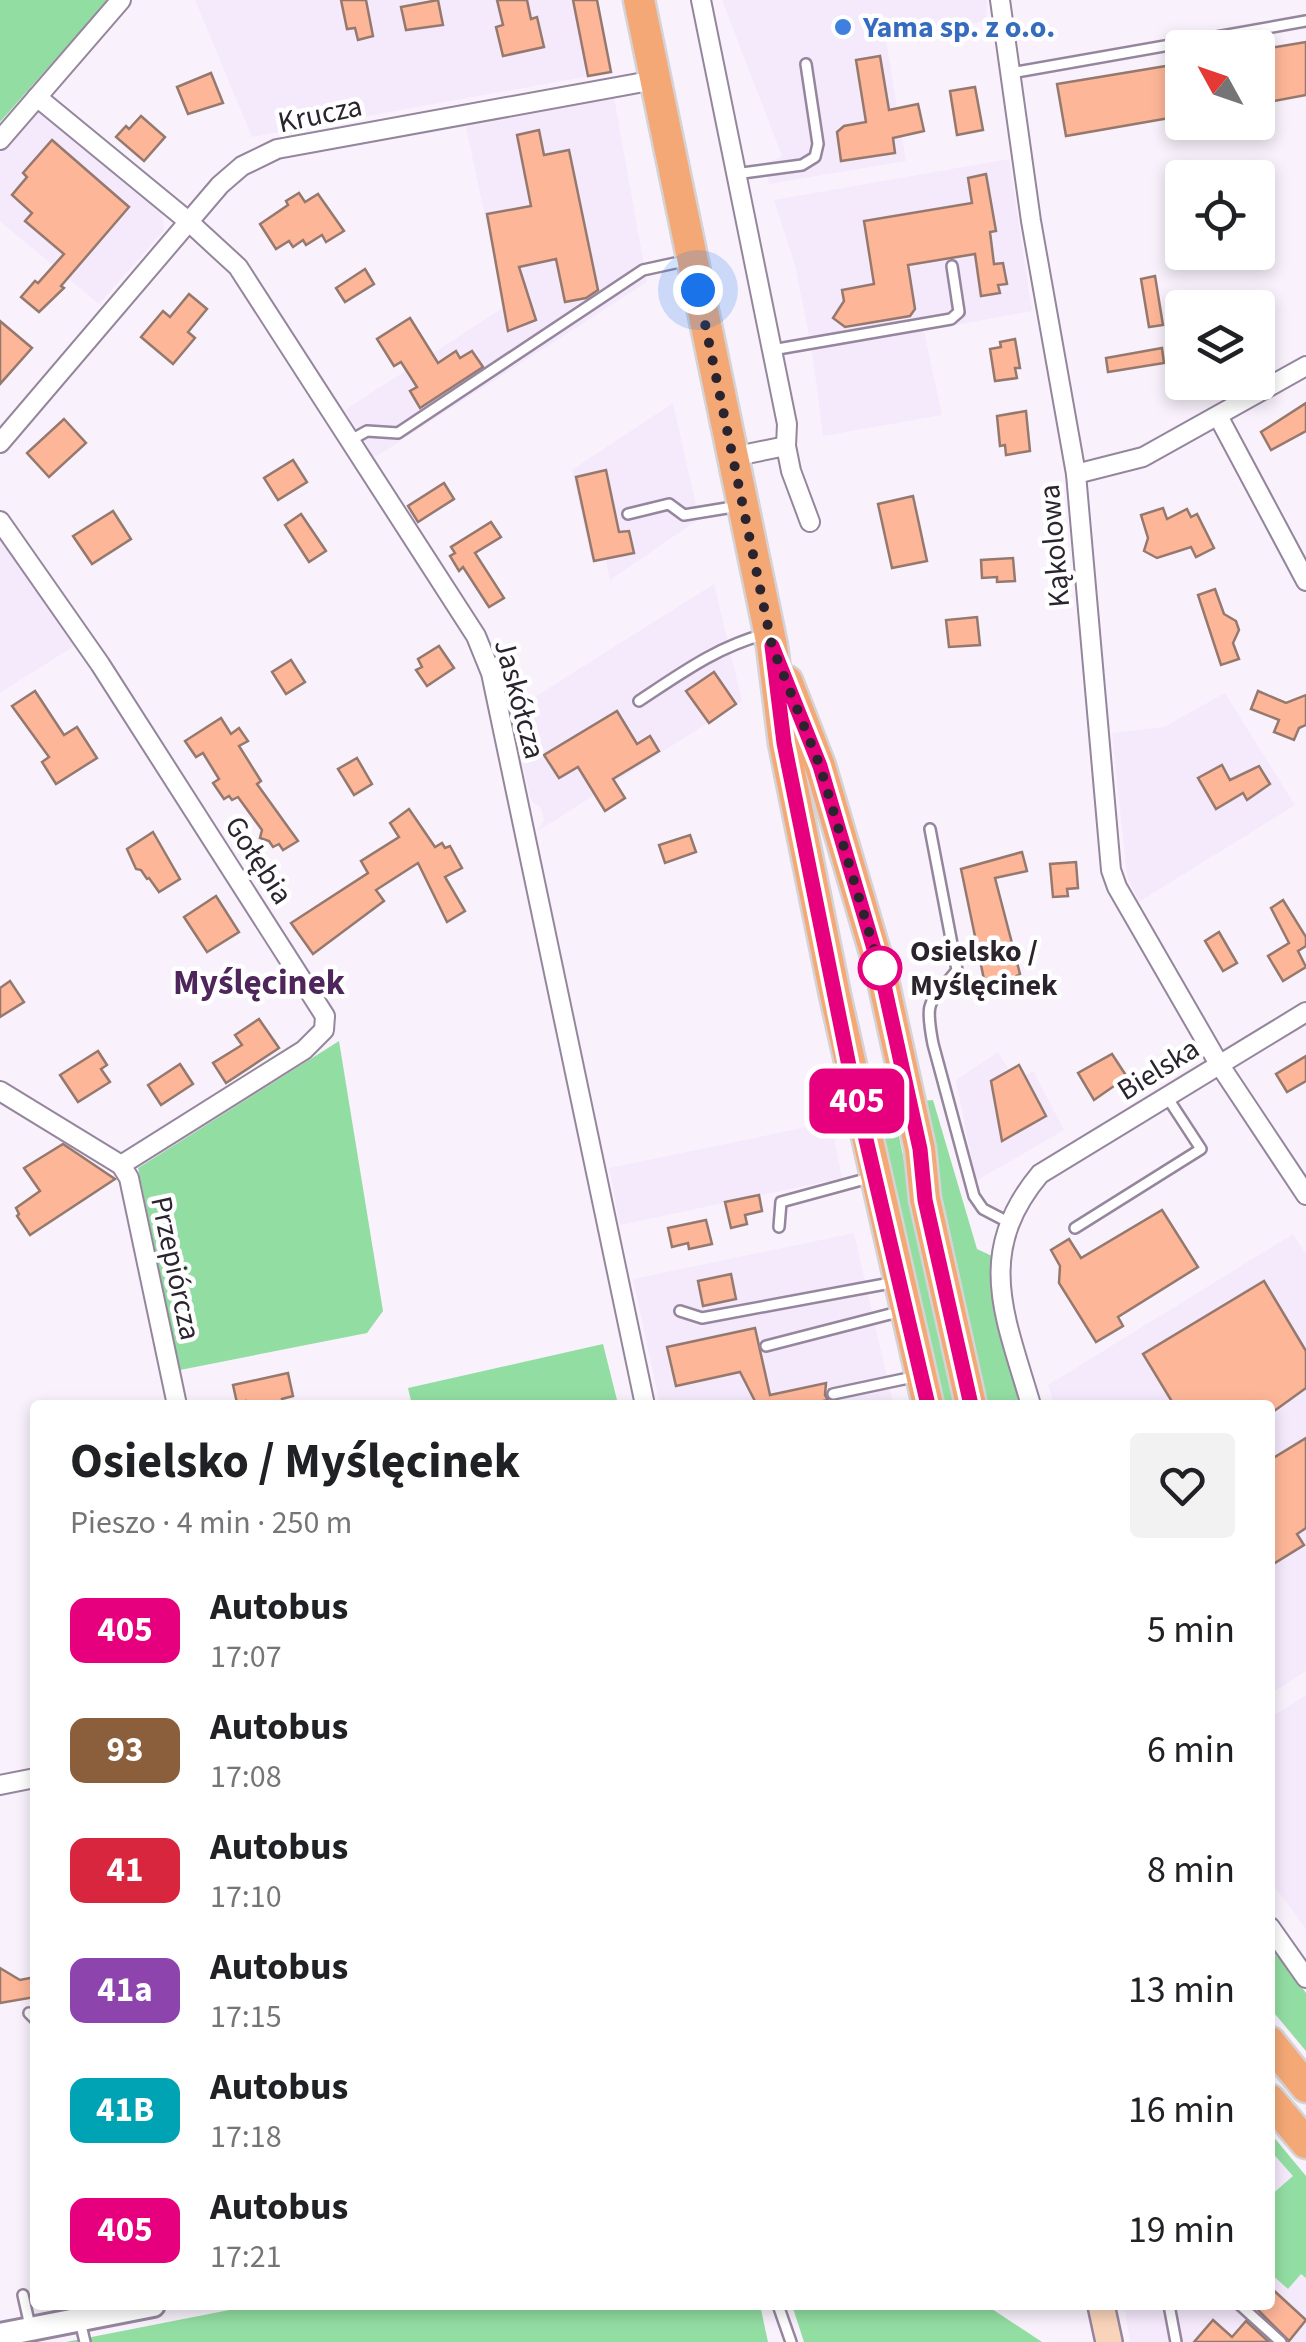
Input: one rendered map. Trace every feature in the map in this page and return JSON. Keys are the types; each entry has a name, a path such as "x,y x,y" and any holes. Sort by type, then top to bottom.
{"main road":[{"path":"640,0 770,640 784,743 858,1109 924,1390"},
{"path":"770,640 809,732 878,959 970,1400"},
{"path":"1275,2048 1306,2086"},
{"path":"1275,2106 1306,2144"},
{"path":"1102,2310 1109,2342"}],"street":[{"path":"0,140 121,0"},
{"path":"701,0 788,424 786,446 791,471 810,522"},
{"name":"Kąkolowa","path":"1000,0 1008,73 1076,474 1111,870 1117,887 1219,1064 1306,1195"},
{"name":"Krucza","path":"0,444 220,184 242,166 276,149 655,80"},
{"name":"Jaskółcza","path":"37,97 188,221 238,268 476,636 491,673 643,1400"},
{"path":"1076,474 1144,457 1306,366"},
{"path":"1218,416 1306,581"},
{"path":"732,457 786,446"},
{"name":"Gołębia","path":"0,521 100,664 326,1016 324,1030 304,1050 122,1165"},
{"name":"Bielska","path":"1008,1222 1040,1174 1306,1012"},
{"name":"Przepiórcza","path":"0,1091 122,1165 129,1178 176,1400"},
{"path":"1008,1222 1000,1255 1002,1293 1030,1400"},
{"path":"0,1785 30,1779"},
{"path":"1275,1934 1306,1978"},
{"path":"4,2337 125,2310"}],"lane":[{"path":"1008,73 1306,21"},
{"path":"735,174 802,165 814,157 818,144 806,64"},
{"path":"348,440 368,431 398,433 642,270 692,259"},
{"path":"772,350 951,319 960,312 952,266"},
{"path":"628,514 668,504 684,515 742,506"},
{"path":"639,702 710,654 739,640 770,640"},
{"path":"930,829 957,970 932,996 929,1022 933,1044 974,1196 983,1209 1008,1222"},
{"path":"1076,1228 1201,1148 1167,1096"},
{"path":"779,1227 781,1202 877,1177"},
{"path":"680,1310 702,1318 902,1296"},
{"path":"766,1346 902,1296"},
{"path":"833,1394 924,1390"},
{"path":"22,2295 30,2329"},
{"path":"780,2310 791,2342"},
{"path":"1170,2310 1176,2342"},
{"path":"1246,2310 1281,2342"},
{"path":"79,2319 85,2342"}],"shaded area":[{"path":"195,0 597,0 611,72 252,137"},
{"path":"722,0 987,0 986,21 886,39 906,161 769,184 765,164 782,156"},
{"path":"614,97 647,282 374,458 345,410 504,307 466,127"},
{"path":"40,108 162,213 164,230 99,304 0,221 0,154"},
{"path":"1009,159 1032,311 924,331 942,415 823,436 795,265 774,200"},
{"path":"673,403 699,519 610,580 605,557 591,559 572,470"},
{"path":"0,537 74,646 0,693"},
{"path":"714,584 742,701 538,831 544,820 541,808 531,800 511,712"},
{"path":"1225,693 1295,805 1139,902 1127,876 1112,733 1164,727"},
{"path":"998,1052 1016,1081 1033,1071 1064,1130 976,1181 956,1080"},
{"path":"831,1122 842,1178 620,1225 609,1168"},
{"path":"854,1233 892,1400 659,1400 633,1279"},
{"path":"1293,1234 1306,1254 1306,1671 1275,1691 1275,1400 1052,1400 1048,1385"},
{"path":"1306,1695 1306,1929 1275,1887 1275,1715"},
{"path":"1275,2155 1306,2188 1306,2342 1130,2342 1125,2310 1275,2310"}],"green space":[{"path":"0,0 108,0 0,122"},
{"path":"339,1041 383,1311 367,1333 180,1370 138,1168"},
{"path":"933,1100 977,1249 992,1256 1001,1327 1020,1400 987,1400 921,1101"},
{"path":"893,1107 953,1400 939,1400 877,1111"},
{"path":"603,1344 617,1400 411,1400 408,1388"},
{"path":"1275,1952 1306,1993 1306,2051 1275,2014"},
{"path":"1275,2139 1306,2176 1306,2278 1301,2274 1288,2289 1275,2277 1275,2192 1293,2176 1275,2156"},
{"path":"229,2310 761,2310 768,2342 66,2342"},
{"path":"794,2310 994,2310 1042,2342 804,2342"}],"building":[{"path":"341,0 366,0 373,36 358,40 355,28 347,29"},
{"path":"438,0 443,25 406,30 401,7"},
{"path":"497,0 527,0 531,19 537,17 544,47 503,56 496,27 503,25"},
{"path":"573,0 597,0 611,72 588,76"},
{"path":"1306,42 1306,95 1275,101 1275,47"},
{"path":"880,56 889,110 918,104 924,131 893,138 895,153 841,161 837,132 844,126 866,122 856,60"},
{"path":"1165,66 1165,119 1066,136 1057,84"},
{"path":"211,73 223,103 188,114 177,87"},
{"path":"975,87 983,130 957,135 950,91"},
{"path":"141,116 165,137 144,161 116,137"},
{"path":"539,130 544,155 569,150 598,290 586,298 565,302 556,259 519,267 536,320 508,331 487,214 531,206 517,135"},
{"path":"52,140 129,207 61,286 64,288 39,312 21,297 64,254 25,221 32,213 12,195 27,177 23,173"},
{"path":"986,174 996,231 990,232 994,264 1003,263 1007,284 998,285 1000,293 981,296 975,254 908,265 915,309 910,316 845,327 833,318 844,301 842,290 874,284 864,221 972,203 968,178"},
{"path":"299,193 305,202 318,194 344,231 326,242 322,235 306,245 303,240 293,247 289,241 276,249 260,224"},
{"path":"365,269 374,284 345,302 336,288"},
{"path":"1155,276 1163,325 1149,327 1141,279"},
{"path":"189,294 207,309 188,332 195,338 173,364 141,337 163,311 170,317"},
{"path":"410,318 438,363 456,351 460,358 472,351 483,367 420,408 410,391 417,387 401,362 394,366 377,339"},
{"path":"0,321 32,348 0,384"},
{"path":"1015,339 1020,368 1015,368 1017,378 995,381 990,349"},
{"path":"1162,348 1164,363 1108,372 1106,358"},
{"path":"1306,403 1306,431 1271,450 1261,432"},
{"path":"1026,411 1030,451 1006,455 1005,445 1000,446 997,416"},
{"path":"64,419 86,443 49,477 27,453"},
{"path":"293,460 307,482 278,500 264,478"},
{"path":"606,470 619,532 629,531 634,553 594,561 576,477"},
{"path":"444,483 454,499 418,522 408,506"},
{"path":"913,496 927,561 892,568 878,504"},
{"path":"1163,508 1167,519 1187,509 1191,517 1197,514 1214,548 1196,557 1191,547 1157,558 1144,551 1148,538 1141,515"},
{"path":"113,511 131,539 92,564 73,536"},
{"path":"301,514 326,551 309,562 285,525"},
{"path":"491,522 501,537 475,553 504,598 489,607 463,567 459,571 450,556 455,553 451,547"},
{"path":"1013,558 1015,581 982,578 981,560"},
{"path":"1215,589 1224,614 1236,621 1239,630 1233,643 1239,659 1221,665 1198,595"},
{"path":"977,617 980,645 949,647 946,620"},
{"path":"439,646 454,668 427,686 416,670 422,667 418,659"},
{"path":"291,660 305,682 286,694 272,672"},
{"path":"714,672 736,704 709,723 686,691"},
{"path":"35,691 64,735 77,727 97,758 56,784 42,762 49,757 12,706"},
{"path":"1258,691 1286,703 1306,695 1306,725 1299,728 1294,740 1274,732 1279,720 1251,709"},
{"path":"617,711 637,744 650,736 659,751 613,779 625,798 605,811 578,767 559,778 544,755"},
{"path":"221,718 231,734 239,728 248,741 239,746 261,781 257,784 298,841 283,850 279,844 273,847 260,838 262,830 238,797 224,799 213,783 219,779 203,753 196,757 185,741"},
{"path":"357,758 372,784 354,795 338,769"},
{"path":"1222,765 1230,780 1259,766 1270,784 1247,800 1243,793 1216,809 1198,778"},
{"path":"409,809 435,847 442,843 445,848 450,846 462,868 445,877 465,911 447,922 418,863 376,890 384,901 313,954 291,923 368,873 361,861 399,837 390,823"},
{"path":"153,832 180,879 159,892 136,869 127,849"},
{"path":"690,835 696,852 665,863 659,845"},
{"path":"1022,852 1027,871 995,878 1020,974 987,994 961,869"},
{"path":"1076,862 1078,888 1067,889 1068,896 1053,897 1050,864"},
{"path":"216,896 239,932 207,952 184,917"},
{"path":"1283,900 1306,937 1306,946 1298,951 1306,967 1283,981 1268,956 1289,943 1271,908"},
{"path":"1219,932 1237,963 1223,971 1205,941"},
{"path":"10,981 24,1002 0,1017 0,988"},
{"path":"259,1019 279,1048 226,1083 213,1063 242,1045 235,1035"},
{"path":"98,1051 107,1065 101,1069 110,1082 78,1102 60,1075"},
{"path":"1112,1054 1127,1077 1094,1100 1078,1073"},
{"path":"1306,1056 1306,1081 1287,1092 1276,1074"},
{"path":"180,1064 193,1084 161,1105 148,1085"},
{"path":"1019,1065 1046,1116 1002,1141 991,1081"},
{"path":"63,1144 115,1179 30,1235 16,1208 40,1191 24,1168"},
{"path":"759,1195 762,1211 745,1215 747,1224 731,1228 725,1202"},
{"path":"1162,1210 1198,1267 1118,1317 1123,1326 1096,1342 1059,1283 1060,1266 1051,1250 1069,1239 1081,1258"},
{"path":"706,1220 712,1244 689,1249 688,1243 672,1247 668,1228"},
{"path":"731,1274 736,1299 703,1306 698,1281"},
{"path":"1264,1281 1306,1351 1306,1388 1275,1410 1275,1400 1171,1400 1143,1354"},
{"path":"755,1328 770,1395 826,1383 828,1400 754,1400 740,1372 676,1386 667,1347"},
{"path":"288,1373 293,1396 282,1400 236,1400 233,1385"},
{"path":"1306,1438 1306,1528 1297,1534 1304,1545 1275,1563 1275,1457"},
{"path":"0,1968 20,1980 30,1978 30,1998 0,2003"},
{"path":"1275,2292 1306,2320 1289,2341 1258,2310 1275,2310"},
{"path":"1213,2320 1232,2337 1246,2321 1269,2342 1194,2342"}],"bus line":[{"name":"405","path":"927,1400 850,1071 784,743 772,646 809,732 882,976 920,1149 925,1200 970,1400"}],"place":[{"name":"Yama sp. z o.o.","path":"843,27"},
{"name":"Osielsko / Myślęcinek","path":"880,968"}],"district":[{"name":"Myślęcinek","path":"259,982"}],"route":[{"path":"698,290 772,646 809,732 882,976 880,968"}]}
